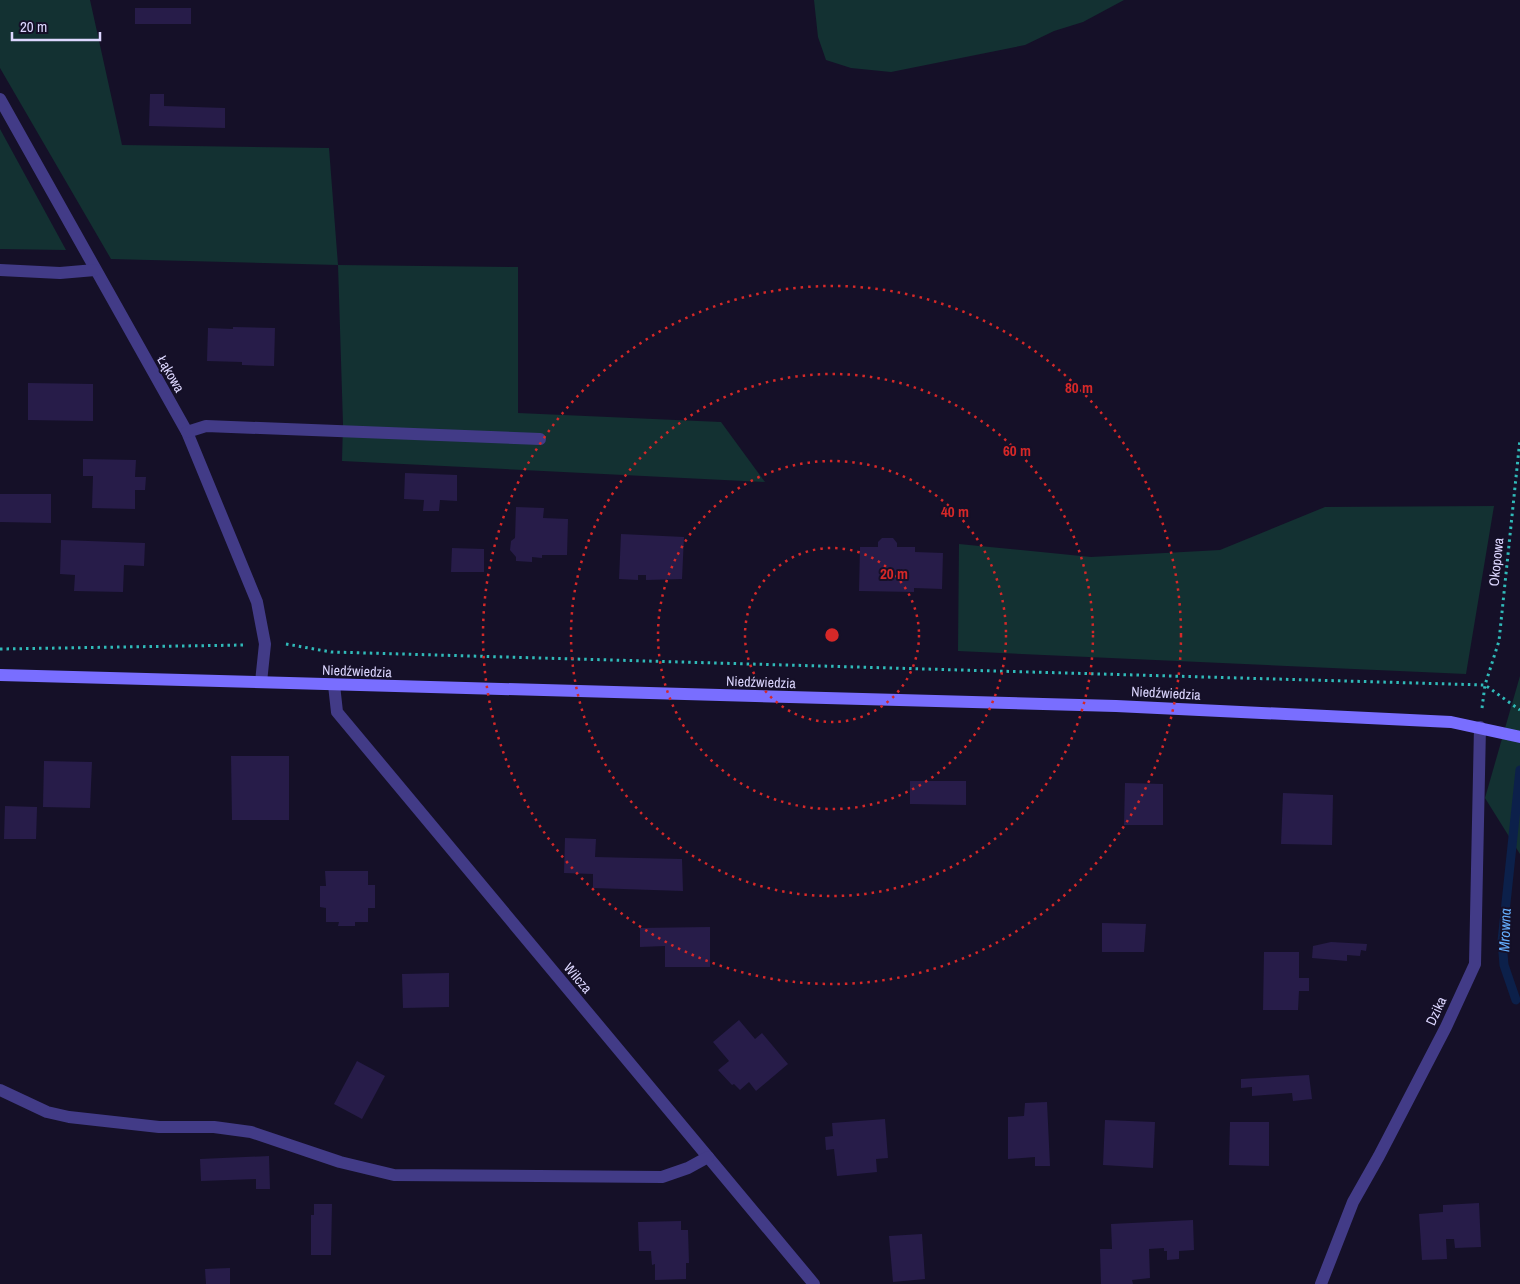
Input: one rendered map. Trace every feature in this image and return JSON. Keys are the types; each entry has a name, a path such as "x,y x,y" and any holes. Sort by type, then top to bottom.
{"street":[{"name":"Łąkowa","path":"0,100 187,432 257,602 264,644 261,682"},
{"path":"0,270 60,272 95,270"},
{"path":"187,432 206,426 540,440"},
{"name":"Niedźwiedzia","path":"0,675 1106,706 1452,722 1520,737"},
{"name":"Wilcza","path":"334,685 337,712 814,1284"},
{"name":"Dzika","path":"1321,1284 1353,1202 1441,1036 1475,964 1480,727"},
{"path":"0,1090 47,1112 69,1117 159,1127 214,1127 251,1132 340,1162 394,1175 662,1177 688,1168 708,1157"}],"path":[{"name":"Okopowa","path":"1486,685 1499,641 1520,439"},
{"path":"0,649 283,643 331,652 1486,685 1520,710"}],"green space":[{"path":"0,0 90,0 122,145 329,148 338,265 111,259 0,68"},
{"path":"814,0 1124,0 1083,22 1054,31 1025,45 891,72 851,68 826,60 818,37"},
{"path":"0,129 66,250 0,249"},
{"path":"338,265 518,267 518,413 721,422 765,482 342,461 343,424"},
{"path":"1494,506 1466,674 958,651 959,544 1091,557 1220,550 1325,507"},
{"path":"1520,676 1520,854 1485,798"}],"building":[{"path":"135,8 191,8 191,24 135,24"},
{"path":"150,94 164,94 164,106 225,108 225,128 149,126"},
{"path":"233,327 275,328 274,366 242,365 242,362 207,361 208,328 233,329"},
{"path":"28,383 93,384 93,421 28,420"},
{"path":"83,459 136,460 135,477 146,477 145,490 135,490 135,509 92,508 93,476 83,476"},
{"path":"405,473 457,475 457,501 440,500 439,511 423,511 424,500 404,499"},
{"path":"0,494 51,494 51,523 0,522"},
{"path":"516,507 544,508 543,518 568,519 567,555 542,555 542,558 532,557 532,562 516,561 516,557 510,550 511,541 515,538"},
{"path":"621,534 684,537 682,579 646,580 646,575 638,575 638,580 619,579"},
{"path":"882,538 893,538 897,543 897,547 915,547 915,552 943,553 942,589 914,588 914,592 859,591 860,547 878,547 878,542"},
{"path":"61,540 145,543 144,566 124,565 123,592 74,591 75,575 60,574"},
{"path":"452,548 484,549 484,572 451,572"},
{"path":"231,756 289,756 289,820 232,820"},
{"path":"44,761 92,762 90,808 43,807"},
{"path":"910,781 966,781 966,805 910,804"},
{"path":"1125,783 1163,784 1163,825 1124,825"},
{"path":"1283,793 1333,795 1332,845 1281,844"},
{"path":"5,806 37,807 36,839 4,839"},
{"path":"565,838 596,839 595,857 682,859 683,891 593,888 593,874 564,873"},
{"path":"325,871 368,871 368,885 375,885 375,908 368,908 368,922 355,922 355,926 338,926 339,922 326,922 326,908 320,907 320,886 326,886"},
{"path":"1102,923 1146,924 1144,952 1102,952"},
{"path":"710,927 710,967 665,967 665,946 640,947 640,928"},
{"path":"1331,942 1367,944 1366,951 1361,950 1360,956 1347,955 1347,961 1312,958 1313,946"},
{"path":"1264,952 1299,952 1299,978 1309,978 1309,991 1299,991 1298,1010 1263,1010"},
{"path":"449,973 449,1007 403,1008 402,974"},
{"path":"739,1020 755,1039 762,1033 788,1064 756,1091 749,1082 740,1090 734,1084 732,1085 718,1070 729,1061 713,1042"},
{"path":"357,1061 385,1076 362,1119 334,1104"},
{"path":"1309,1075 1312,1099 1293,1101 1292,1093 1252,1096 1252,1087 1241,1088 1241,1079"},
{"path":"1047,1102 1050,1166 1035,1166 1035,1157 1008,1159 1008,1117 1024,1116 1025,1103"},
{"path":"885,1119 888,1158 876,1159 877,1172 837,1176 834,1149 826,1150 825,1137 833,1136 832,1123"},
{"path":"1105,1120 1155,1122 1153,1168 1103,1165"},
{"path":"1230,1122 1269,1122 1269,1166 1229,1165"},
{"path":"269,1156 270,1189 256,1189 256,1179 201,1181 200,1159"},
{"path":"1479,1203 1481,1247 1455,1248 1454,1239 1446,1239 1447,1259 1422,1260 1419,1214 1443,1212 1443,1205"},
{"path":"314,1204 332,1204 331,1255 311,1255 311,1215 314,1215"},
{"path":"1193,1220 1194,1250 1179,1251 1179,1259 1167,1260 1167,1251 1164,1251 1164,1248 1149,1249 1150,1278 1132,1280 1133,1284 1101,1284 1100,1249 1112,1249 1111,1224"},
{"path":"681,1221 681,1230 688,1230 689,1263 686,1263 686,1279 655,1280 655,1264 652,1265 651,1251 639,1251 638,1222"},
{"path":"922,1234 925,1279 893,1282 889,1236"},
{"path":"230,1268 230,1284 206,1284 205,1269"}],"waterway":[{"name":"Mrowna","path":"1516,1000 1504,965 1502,941 1520,770"}]}
